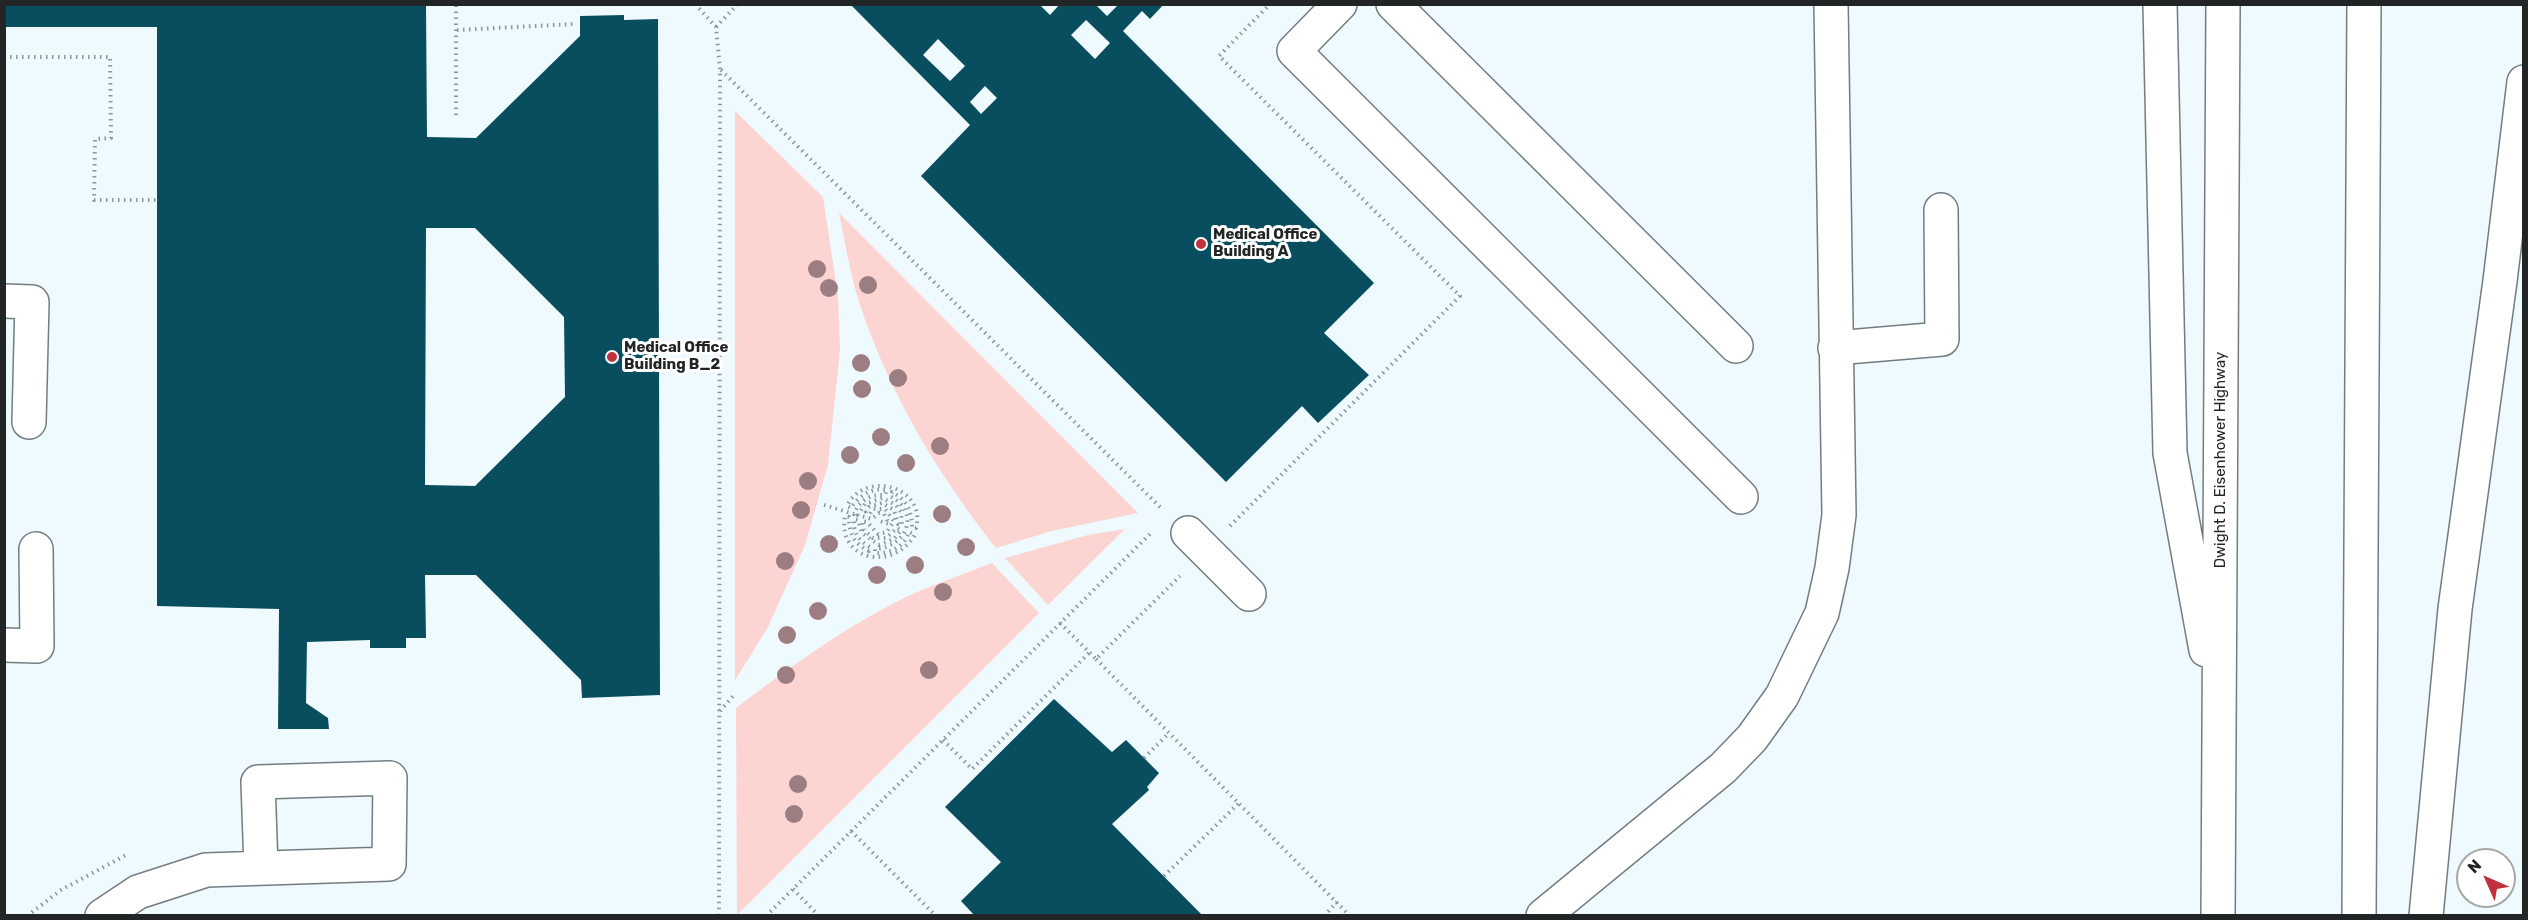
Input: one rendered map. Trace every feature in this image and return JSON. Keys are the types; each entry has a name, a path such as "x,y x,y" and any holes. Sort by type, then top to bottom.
{"main road":[{"path":"1340,4 1294,51 1741,496"},
{"path":"1393,4 1736,346"},
{"path":"1543,915 1723,768 1752,738 1782,696 1808,647 1822,613 1832,568 1839,515 1831,4"},
{"path":"2160,4 2170,453 2221,732"},
{"name":"Dwight D. Eisenhower Highway","path":"2218,915 2221,732 2223,4"},
{"path":"2359,915 2364,4"},
{"path":"2426,915 2455,609 2500,281 2523,82"},
{"path":"1835,348 1942,339 1941,210"},
{"path":"4,301 32,302 29,422"},
{"path":"1187,533 1250,594"},
{"path":"4,645 37,646 36,549"},
{"path":"102,915 138,892 206,870 389,864 390,778 258,782 261,868"}],"path":[{"path":"456,4 456,115"},
{"path":"694,4 716,27 720,69 719,915"},
{"path":"716,27 738,4"},
{"path":"766,915 1060,623 1187,533 1460,296 1219,56 1270,4"},
{"path":"457,30 574,24"},
{"path":"4,57 110,57 111,138 95,139 94,200 157,200"},
{"path":"720,69 1187,533"},
{"path":"824,505 854,514 864,499 875,495 885,495 887,490 874,490 861,496 851,508 847,506 861,490 878,485 890,486 909,497 915,508 916,528 912,528 912,517 905,503 892,492 890,496 902,506 907,528 898,542 887,548 875,549 875,553 891,552 904,542 909,532 915,535 904,549 888,558 873,558 858,551 848,540 844,531 844,516 849,517 849,528 856,542 869,551 870,547 857,537 854,530 854,519 858,520 862,533 879,545 894,539 901,530 897,528 886,538 873,538 864,530 862,521 867,522 878,534 887,532 894,521 885,509 873,509 870,514 866,512 869,507 882,503 894,510 898,524 902,525 896,505 882,498 866,504 858,515 872,519 879,513 884,514 889,524 880,521"},
{"path":"1096,659 1187,533"},
{"path":"1060,623 1350,915"},
{"path":"943,740 972,769 1089,653"},
{"path":"720,711 734,695"},
{"path":"1144,758 1169,733"},
{"path":"1164,876 1239,803"},
{"path":"851,831 936,915"},
{"path":"793,889 819,915"},
{"path":"1324,915 1337,902"}],"shaded area":[{"path":"735,111 823,197 838,296 840,350 828,465 805,545 767,629 735,680"},
{"path":"839,213 1138,513 1052,531 996,548 974,520 935,461 900,400 885,368 859,302"},
{"path":"1125,529 1048,605 1005,558 1088,535"},
{"path":"992,563 1039,613 737,915 736,708 845,631 915,593"}],"building":[{"path":"4,4 426,4 427,137 476,138 580,36 580,16 624,15 624,20 658,19 660,695 582,698 581,680 476,575 425,575 426,638 406,638 406,648 370,648 370,640 307,642 306,703 328,718 329,729 278,729 279,609 157,606 157,27 4,27","holes":["426,228 475,228 564,317 565,397 475,486 425,485"]},
{"name":"Medical Office Building A","path":"850,4 1039,4 1050,15 1060,4 1095,4 1107,16 1119,4 1164,4 1150,19 1142,11 1123,31 1374,283 1324,333 1369,375 1318,423 1302,406 1226,482 921,176 970,125","holes":["1086,20 1110,43 1095,59 1071,35","938,39 965,66 950,81 923,55","985,86 997,98 981,114 970,102"]},
{"path":"1054,699 1112,752 1126,740 1159,773 1147,787 1149,790 1112,824 1203,916 975,916 961,901 1001,862 945,807"}],"place":[{"name":"Medical Office Building A","path":"1201,244"},
{"name":"Medical Office Building B_2","path":"612,357"}]}
